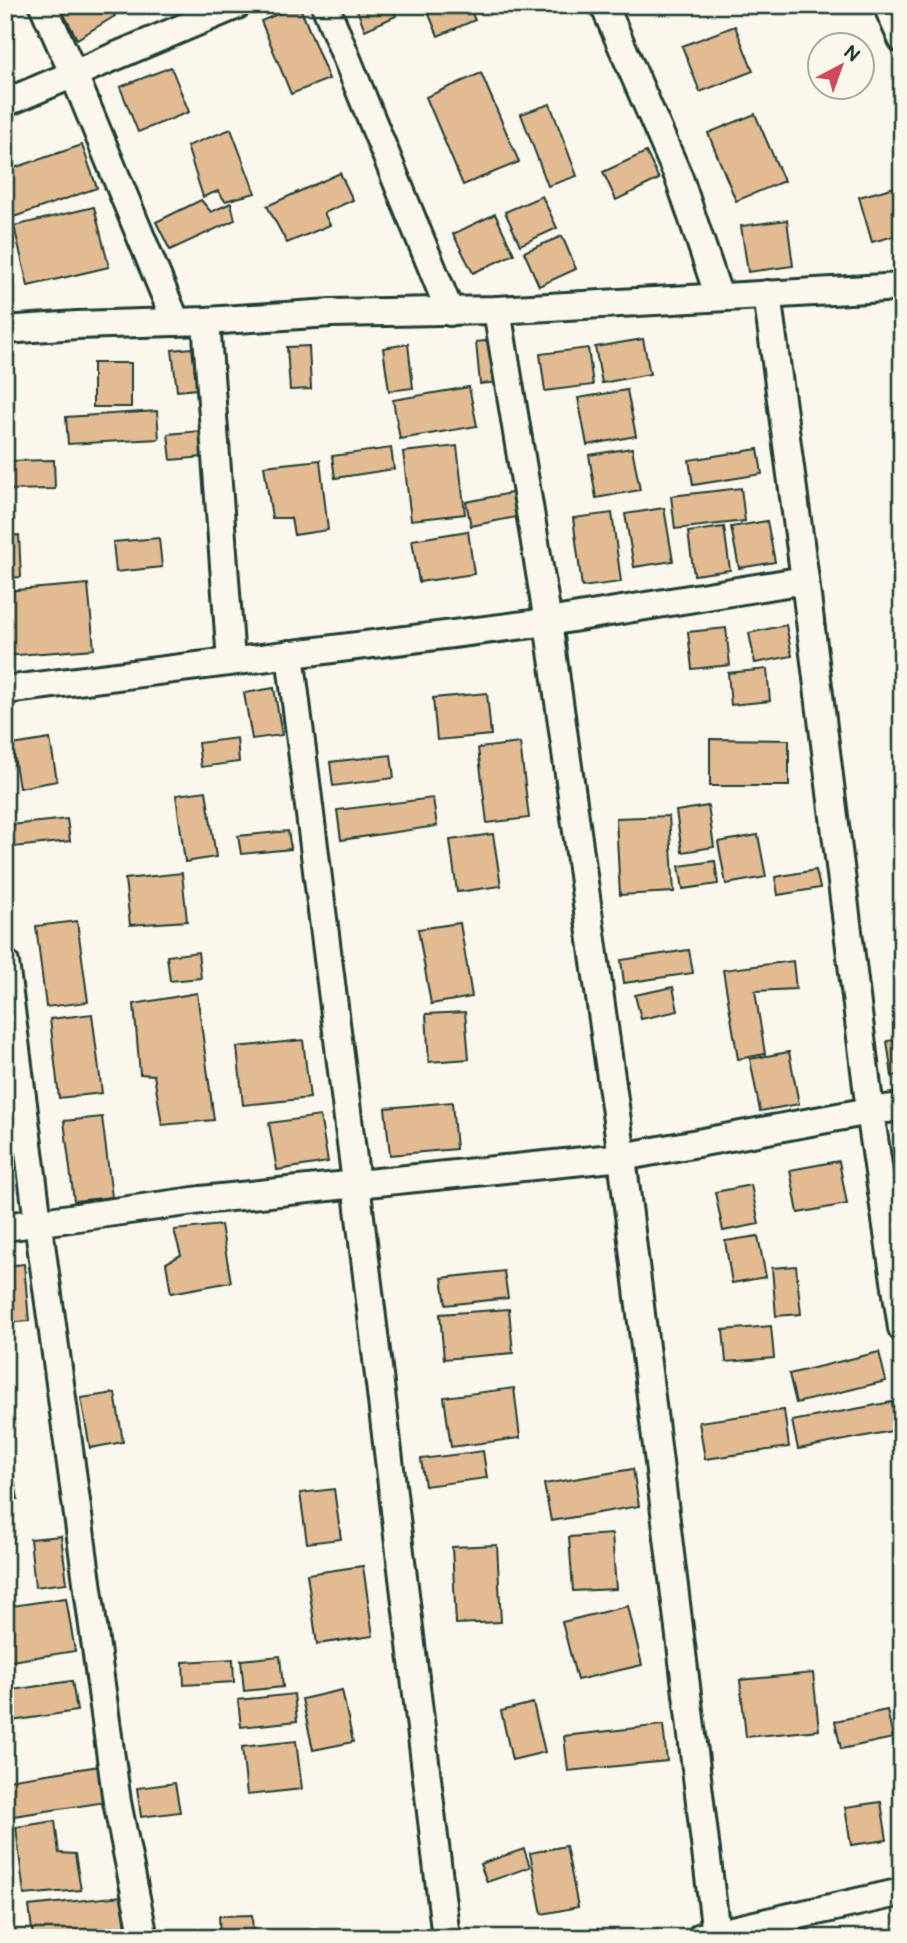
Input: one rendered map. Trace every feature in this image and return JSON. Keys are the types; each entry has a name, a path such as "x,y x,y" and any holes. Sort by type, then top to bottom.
{"street":[{"path":"43,5 176,321"},
{"path":"5,103 237,5"},
{"path":"325,5 450,312"},
{"path":"604,5 679,178 719,297"},
{"path":"887,5 902,39"},
{"path":"5,330 331,313 497,310 902,287"},
{"path":"767,294 870,1111 902,1328"},
{"path":"497,310 548,622 622,1157 708,1936 902,1892"},
{"path":"206,320 231,661"},
{"path":"5,690 548,622 805,580"},
{"path":"289,654 356,1183 446,1938"},
{"path":"5,963 117,1802 144,1938"},
{"path":"5,1227 201,1200 622,1157 870,1111 902,1108"}],"building":[{"path":"59,5 115,5 110,7 115,16 77,39"},
{"path":"299,5 329,79 291,94 261,21"},
{"path":"355,5 391,5 396,16 365,30"},
{"path":"425,5 468,5 475,20 438,36"},
{"path":"500,5 522,5 504,14"},
{"path":"735,26 753,71 700,92 682,46"},
{"path":"171,67 189,112 138,132 120,87"},
{"path":"481,73 519,162 463,185 426,97"},
{"path":"550,104 577,176 548,186 521,114"},
{"path":"755,114 784,181 736,201 708,133"},
{"path":"231,129 255,193 225,201 218,191 203,197 187,146"},
{"path":"82,145 97,188 5,220 5,171"},
{"path":"646,152 659,179 616,200 603,172"},
{"path":"340,173 353,200 324,213 330,225 287,243 267,206"},
{"path":"902,185 902,234 872,242 859,197"},
{"path":"542,196 557,228 520,245 505,212"},
{"path":"201,200 211,212 231,203 235,220 170,250 156,222"},
{"path":"94,207 109,267 28,286 14,226"},
{"path":"495,214 514,254 473,273 453,234"},
{"path":"787,220 793,266 748,272 741,226"},
{"path":"562,236 576,269 539,286 524,252"},
{"path":"643,339 650,374 602,383 595,347"},
{"path":"494,340 499,382 480,384 476,342"},
{"path":"408,344 413,388 389,391 383,348"},
{"path":"309,346 311,389 290,390 287,347"},
{"path":"192,348 197,389 177,391 172,350"},
{"path":"588,348 593,385 545,391 540,354"},
{"path":"93,363 131,363 131,407 93,407"},
{"path":"469,387 477,426 400,439 393,400"},
{"path":"627,390 636,436 587,445 578,398"},
{"path":"157,411 159,439 68,444 66,417"},
{"path":"200,431 203,457 171,460 168,434"},
{"path":"457,446 465,514 411,520 403,452"},
{"path":"391,448 394,469 335,478 332,456"},
{"path":"632,448 640,490 596,498 589,455"},
{"path":"758,449 762,474 693,485 689,460"},
{"path":"54,460 55,489 5,490 5,461"},
{"path":"320,460 328,530 294,535 291,518 272,518 264,466"},
{"path":"741,488 745,521 675,529 671,496"},
{"path":"516,492 521,516 471,526 466,502"},
{"path":"664,508 673,561 634,567 625,514"},
{"path":"612,513 621,582 582,587 573,518"},
{"path":"767,521 775,562 739,568 731,527"},
{"path":"724,527 730,570 694,575 688,532"},
{"path":"468,531 474,574 419,582 412,540"},
{"path":"19,535 21,577 5,578 5,536"},
{"path":"159,538 162,567 116,572 113,542"},
{"path":"88,584 94,649 5,656 5,591"},
{"path":"786,625 792,656 755,663 749,633"},
{"path":"726,628 730,665 692,669 688,632"},
{"path":"767,669 770,701 731,705 728,673"},
{"path":"274,688 282,735 252,739 244,693"},
{"path":"487,693 491,735 437,740 433,698"},
{"path":"237,738 239,762 201,767 198,743"},
{"path":"50,739 57,781 19,788 12,745"},
{"path":"710,739 789,740 789,786 710,786"},
{"path":"520,743 529,818 487,823 478,748"},
{"path":"391,755 394,778 333,786 330,762"},
{"path":"206,791 216,857 185,862 176,795"},
{"path":"433,798 437,826 341,840 337,810"},
{"path":"708,806 714,847 682,852 676,811"},
{"path":"669,816 674,892 620,895 616,818"},
{"path":"67,819 70,841 14,847 11,825"},
{"path":"288,831 291,849 241,854 238,836"},
{"path":"493,834 501,886 457,892 450,840"},
{"path":"758,835 766,877 726,884 718,842"},
{"path":"715,861 718,884 683,889 679,866"},
{"path":"816,870 820,888 778,895 775,877"},
{"path":"182,873 187,921 130,925 125,879"},
{"path":"77,921 88,1002 46,1007 36,926"},
{"path":"460,923 472,997 431,1004 418,929"},
{"path":"689,950 693,973 624,983 621,960"},
{"path":"198,952 201,978 170,981 167,956"},
{"path":"793,961 796,989 755,991 765,1054 738,1059 723,970"},
{"path":"673,987 678,1011 641,1019 635,995"},
{"path":"197,993 214,1120 162,1125 154,1075 140,1074 134,1004"},
{"path":"465,1012 469,1059 429,1062 426,1014"},
{"path":"92,1014 102,1093 59,1098 50,1019"},
{"path":"902,1039 902,1075 892,1076 887,1041"},
{"path":"303,1040 310,1098 243,1105 237,1047"},
{"path":"789,1052 799,1104 760,1111 750,1059"},
{"path":"452,1102 456,1149 390,1155 385,1108"},
{"path":"320,1116 328,1162 277,1170 269,1123"},
{"path":"102,1117 112,1197 74,1201 64,1121"},
{"path":"839,1161 847,1204 798,1213 790,1170"},
{"path":"751,1185 759,1224 723,1231 715,1192"},
{"path":"221,1225 231,1282 171,1293 166,1263 181,1255 174,1230"},
{"path":"758,1236 766,1277 732,1283 725,1241"},
{"path":"24,1264 29,1321 5,1323 5,1266"},
{"path":"796,1266 801,1314 776,1316 772,1268"},
{"path":"504,1271 508,1298 446,1305 442,1278"},
{"path":"509,1309 513,1353 444,1359 440,1314"},
{"path":"771,1326 774,1358 726,1362 723,1330"},
{"path":"879,1352 886,1381 796,1403 789,1374"},
{"path":"514,1388 520,1438 451,1447 444,1397"},
{"path":"115,1393 123,1442 90,1448 81,1398"},
{"path":"892,1402 897,1430 798,1449 792,1421"},
{"path":"784,1410 789,1447 705,1459 699,1422"},
{"path":"5,1431 18,1499 5,1501"},
{"path":"483,1451 487,1478 425,1486 421,1459"},
{"path":"633,1469 639,1506 551,1521 544,1484"},
{"path":"334,1489 341,1539 307,1543 300,1493"},
{"path":"612,1534 616,1589 573,1591 569,1537"},
{"path":"61,1536 67,1583 35,1587 30,1539"},
{"path":"497,1545 501,1622 456,1624 452,1547"},
{"path":"363,1566 373,1636 317,1644 307,1574"},
{"path":"66,1598 75,1651 5,1662 5,1607"},
{"path":"628,1606 642,1665 577,1680 562,1622"},
{"path":"280,1656 283,1687 244,1691 241,1660"},
{"path":"233,1659 234,1682 184,1685 183,1662"},
{"path":"813,1673 819,1730 746,1737 740,1680"},
{"path":"72,1681 77,1711 5,1722 5,1691"},
{"path":"342,1690 353,1742 313,1750 302,1699"},
{"path":"294,1694 297,1721 241,1727 238,1700"},
{"path":"533,1703 545,1752 512,1760 501,1711"},
{"path":"887,1710 893,1738 841,1749 835,1721"},
{"path":"663,1725 667,1761 568,1771 564,1736"},
{"path":"296,1741 302,1789 247,1795 242,1747"},
{"path":"100,1766 106,1802 13,1816 7,1780"},
{"path":"175,1783 180,1812 141,1817 137,1788"},
{"path":"881,1802 887,1840 851,1845 845,1807"},
{"path":"55,1821 59,1853 75,1854 81,1890 24,1895 16,1827"},
{"path":"566,1846 578,1907 542,1914 530,1853"},
{"path":"524,1849 530,1867 487,1882 480,1864"},
{"path":"122,1896 126,1928 76,1938 33,1938 29,1906"},
{"path":"252,1915 253,1938 220,1938 219,1916"}]}
